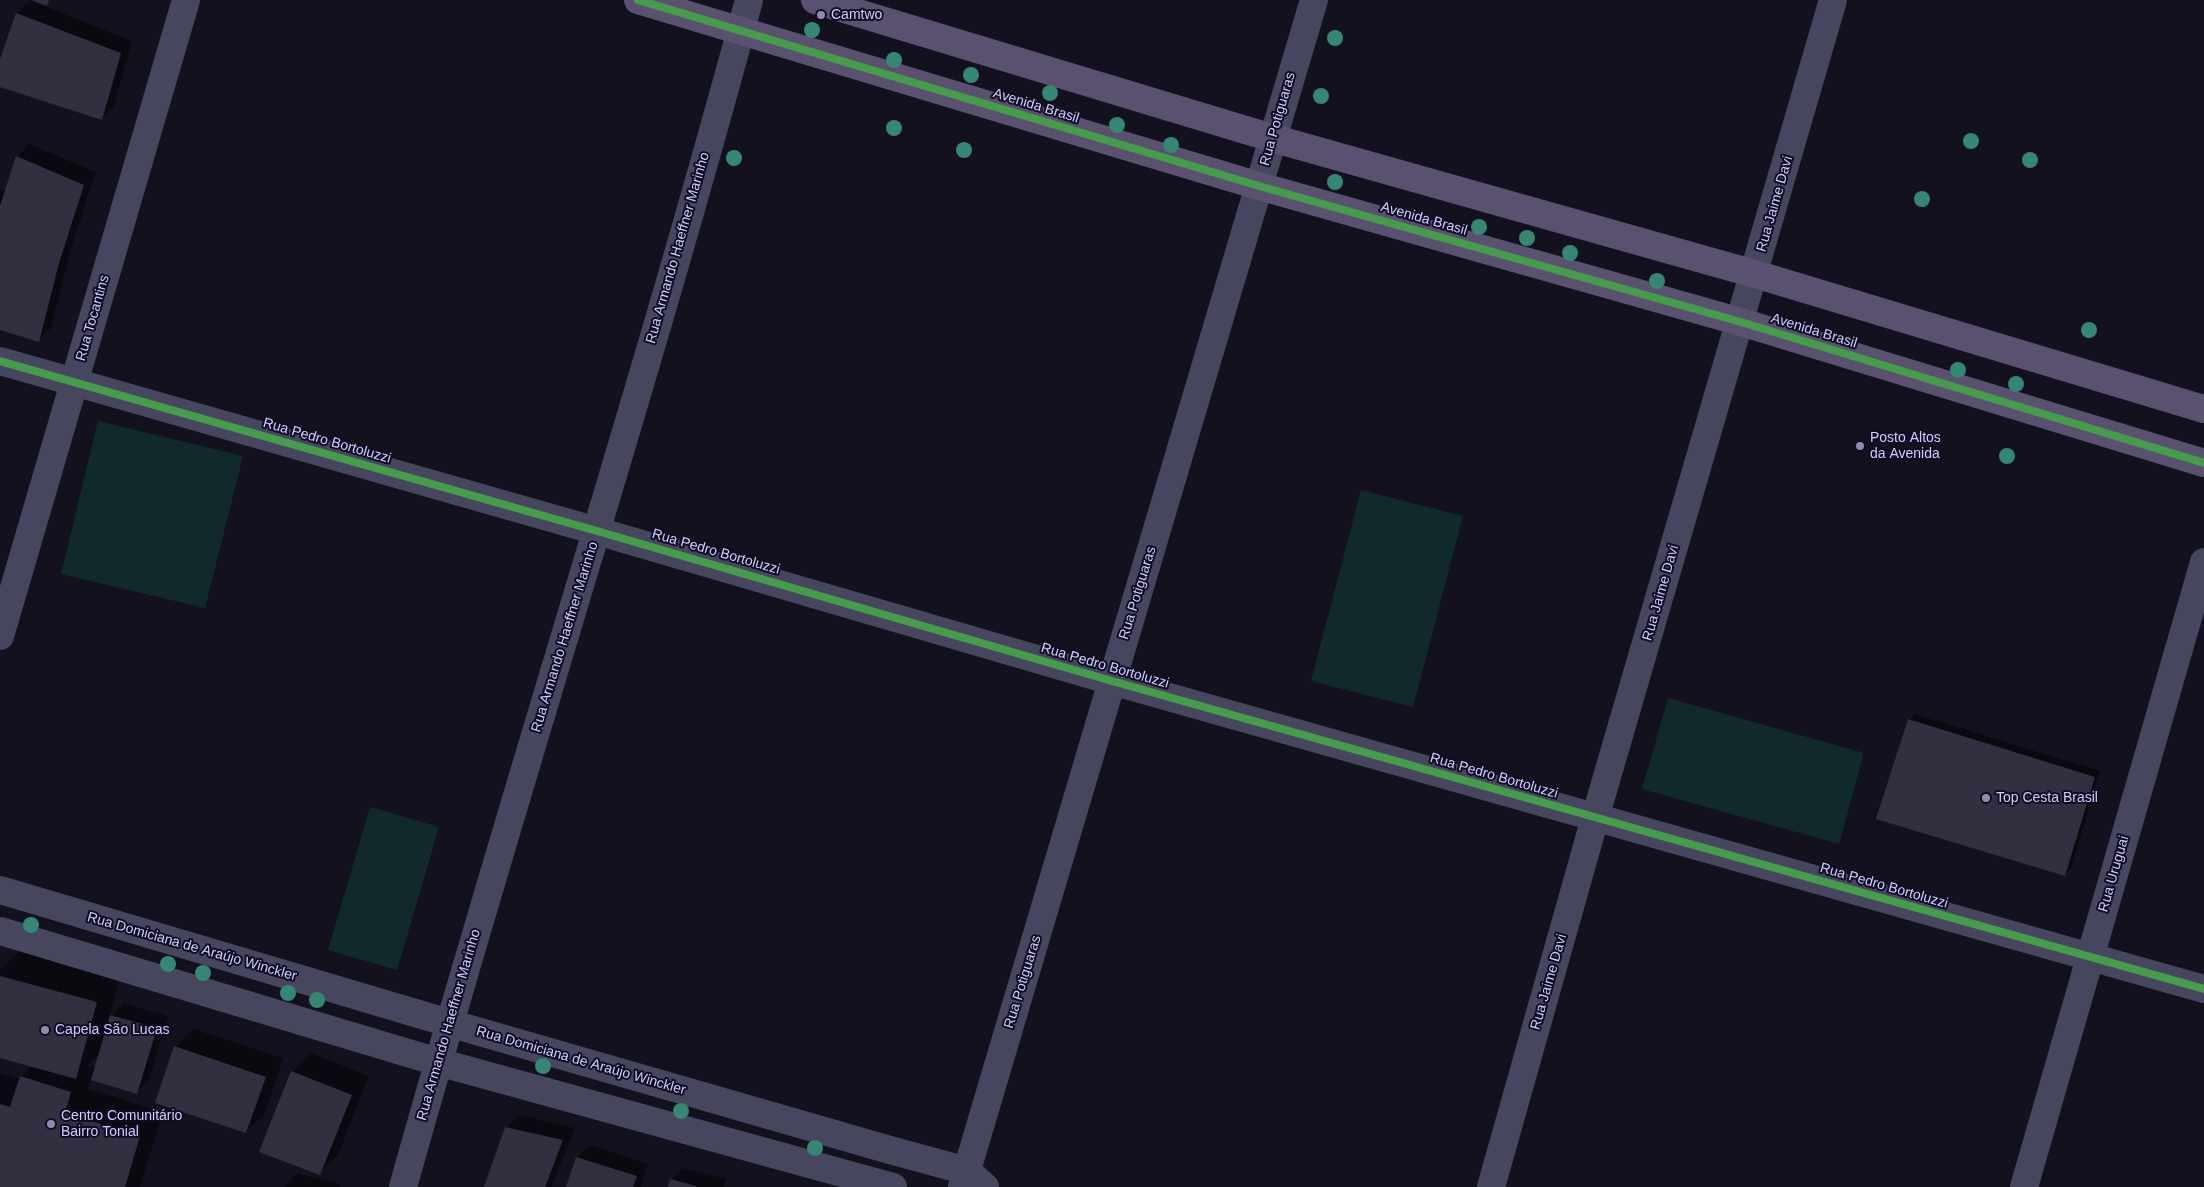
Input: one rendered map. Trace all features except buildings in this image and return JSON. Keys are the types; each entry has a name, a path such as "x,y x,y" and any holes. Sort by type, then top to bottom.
{"main road":[{"name":"Avenida Brasil","path":"638,0 1259,186 1741,322 2204,463"},
{"path":"815,0 1272,138 1754,274 2204,409"}],"street":[{"name":"Rua Tocantins","path":"0,636 186,0"},
{"name":"Rua Armando Haeffner Marinho","path":"402,1187 449,1023 597,531 749,0"},
{"name":"Rua Potiguaras","path":"971,1182 1112,681 1314,0"},
{"name":"Rua Jaime Davi","path":"1491,1187 1595,818 1741,322 1833,0"},
{"name":"Rua Pedro Bortoluzzi","path":"0,361 597,531 1112,681 2204,989"},
{"name":"Rua Uruguai","path":"2024,1187 2204,562"},
{"name":"Rua Domiciana de Araújo Winckler","path":"0,890 449,1023 769,1115 971,1182"},
{"path":"118,966 130,928"},
{"path":"0,931 438,1062 892,1187"},
{"path":"254,1006 267,969"},
{"path":"629,1114 642,1078"},
{"path":"758,1151 769,1115"}],"green space":[{"path":"98,421 243,456 205,608 61,574"},
{"path":"1361,490 1463,516 1413,707 1311,681"},
{"path":"1668,698 1864,753 1839,844 1642,789"},
{"path":"370,807 439,827 397,970 328,950"}],"cycle path":[{"path":"638,0 1259,186 1741,322 2204,463"},
{"path":"0,361 597,531 1112,681 2204,989"}],"place":[{"name":"Camtwo","path":"821,15"},
{"name":"Posto Altos da Avenida","path":"1860,446"},
{"name":"Top Cesta Brasil","path":"1986,798"},
{"name":"Capela São Lucas","path":"45,1030"},
{"name":"Centro Comunitário Bairro Tonial","path":"51,1124"}]}
